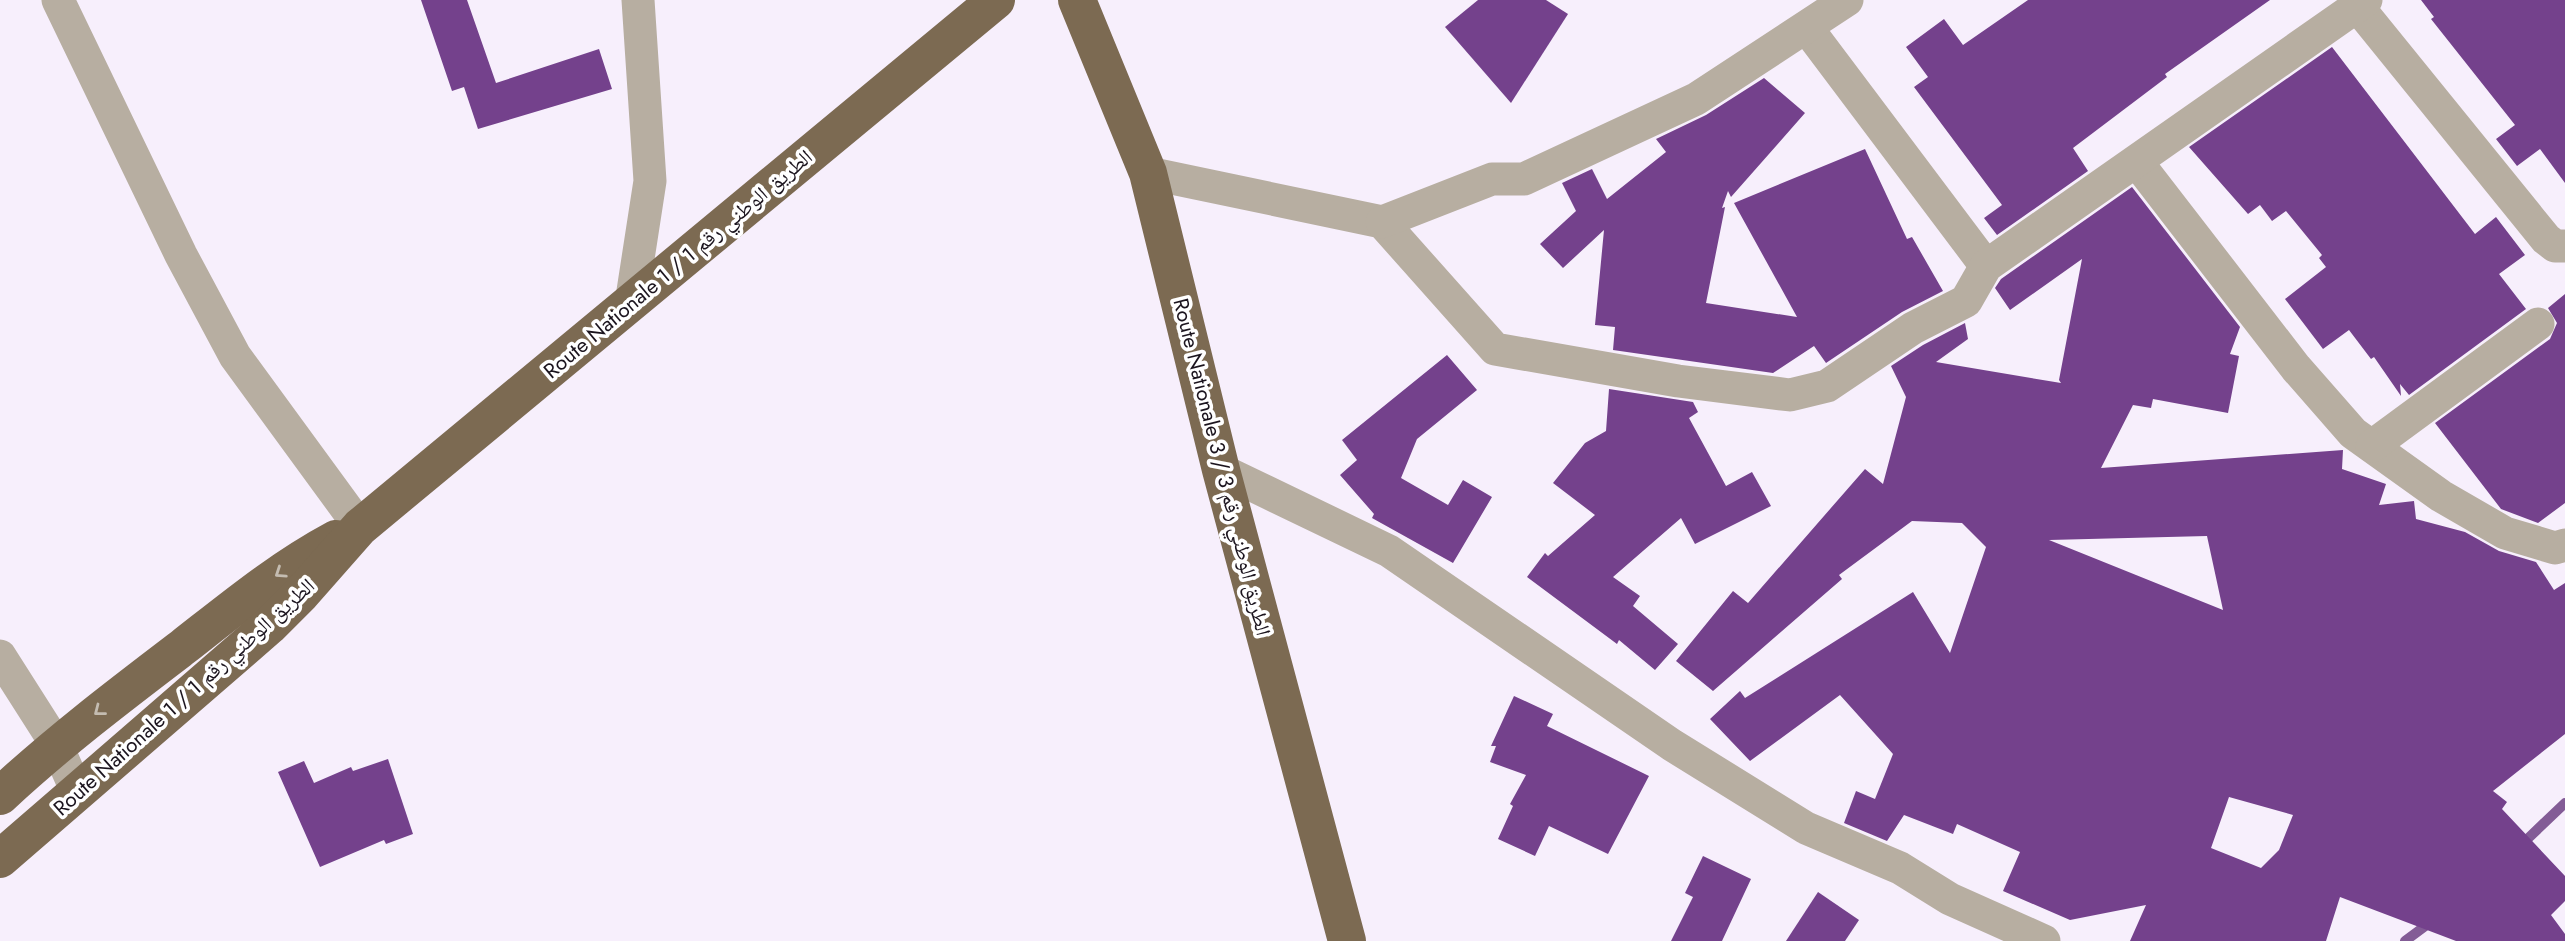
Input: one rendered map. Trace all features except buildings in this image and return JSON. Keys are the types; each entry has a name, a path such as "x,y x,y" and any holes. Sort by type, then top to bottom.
{"highway":[{"name":"Route Nationale 1 / الطريق الوطني رقم 1","path":"0,859 269,626 360,527 996,0"},
{"name":"Route Nationale 3 / الطريق الوطني رقم 3","path":"1077,0 1149,173 1221,470 1347,941"},
{"name":"Route Nationale 1 / الطريق الوطني رقم 1","path":"0,796 56,744 282,571 360,527"}],"street":[{"path":"58,0 181,255 235,356 360,527"},
{"path":"631,304 650,181 638,0"},
{"path":"1149,173 1382,222 1492,179 1524,179 1696,99 1807,29 1847,0"},
{"path":"1382,222 1495,349 1678,381 1790,395 1827,386 1913,328 1966,301 1986,266 2137,162 2348,6 2546,239 2555,246 2565,246"},
{"path":"1807,29 1986,266"},
{"path":"2137,162 2296,368 2353,433 2441,496 2505,533 2555,548 2565,545"},
{"path":"2372,446 2538,324"},
{"path":"1221,470 1389,551 1651,731 1806,828 1900,868 1950,898 2044,941"},
{"path":"0,656 56,744 78,794"}],"waterway":[{"path":"2519,847 2565,803"},
{"path":"2405,941 2432,921"}]}
